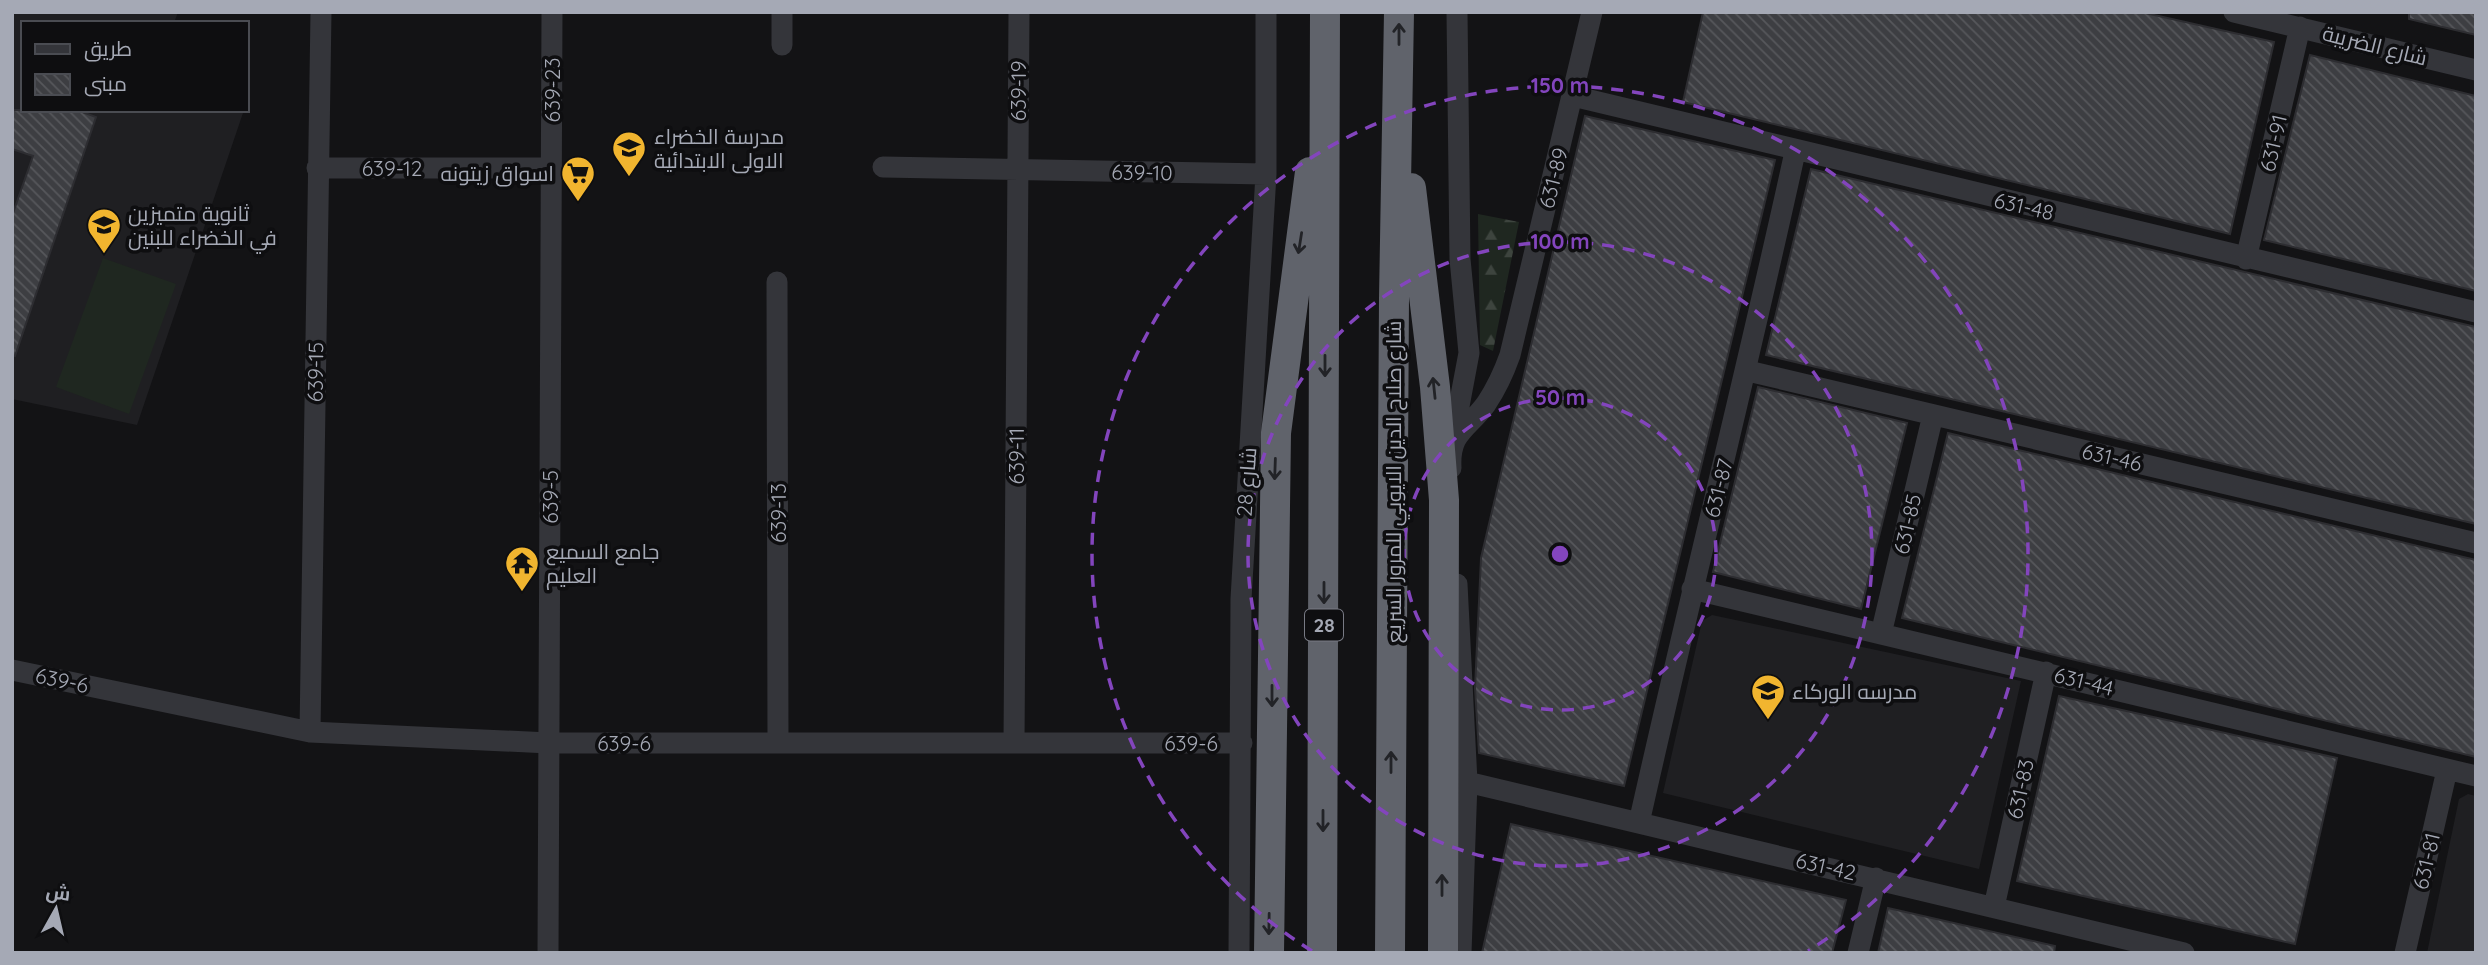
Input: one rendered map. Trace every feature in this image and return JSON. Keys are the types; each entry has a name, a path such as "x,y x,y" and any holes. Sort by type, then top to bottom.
{"highway":[{"name":"28","path":"1322,953 1325,12"},
{"name":"شارع صلاح الدين الايوبي للمرور السريع","path":"1390,953 1394,312 1399,12"},
{"path":"1269,953 1276,433 1291,298 1324,78"},
{"path":"1399,80 1436,398 1444,500 1443,953"}],"street":[{"name":"639-15","path":"310,732 321,12"},
{"name":"639-23","path":"551,168 552,12"},
{"path":"782,12 782,45"},
{"name":"639-19","path":"1018,169 1019,12"},
{"name":"شارع 28","path":"1239,953 1243,527 1266,174 1266,12"},
{"path":"1444,500 1450,450 1469,353 1461,285 1457,12"},
{"name":"631-89","path":"1450,450 1463,427 1492,394 1510,355 1592,12"},
{"name":"شارع الضريبة","path":"2234,12 2476,70"},
{"name":"631-91","path":"2246,259 2300,27"},
{"name":"631-48","path":"1573,96 1795,152 2476,312"},
{"name":"631-87","path":"1639,823 1692,589 1748,371 1795,152"},
{"name":"639-10","path":"883,167 1266,174"},
{"name":"639-12","path":"317,168 551,168"},
{"name":"639-5","path":"548,953 551,168"},
{"name":"639-11","path":"1014,743 1018,169"},
{"name":"639-13","path":"777,282 778,743"},
{"name":"631-46","path":"1748,371 2476,543"},
{"name":"631-85","path":"1881,634 1933,415"},
{"path":"1450,450 1467,782 1461,953"},
{"name":"631-44","path":"1692,589 2476,776"},
{"name":"639-6","path":"12,670 310,732 549,743 1242,743"},
{"name":"631-83","path":"1994,906 2046,672"},
{"name":"631-81","path":"2405,953 2447,770"},
{"name":"631-42","path":"1467,782 1994,906 2098,942 2184,953"},
{"path":"1858,953 1876,878"}],"shaded area":[{"name":"ثانوية متميزين في الخضراء للبنين","path":"12,12 178,12 175,21 21,21 21,112 243,112 137,425 12,399"},
{"path":"1712,615 2021,681 1979,869 1663,793 1702,621"},
{"path":"2468,794 2476,796 2476,953 2427,953 2459,799"}],"green space":[{"path":"1478,214 1519,222 1493,351 1480,345"},
{"path":"103,258 176,284 129,414 56,387"}],"building":[{"path":"1703,12 2141,12 2274,42 2230,234 1683,102"},
{"path":"2409,12 2476,12 2476,35 2409,19"},
{"path":"2310,55 2476,96 2476,291 2264,240"},
{"path":"12,110 82,112 96,117 15,356 12,355 12,216 33,156 12,149"},
{"path":"1585,116 1775,160 1624,786 1479,753 1475,688 1481,558"},
{"path":"1811,169 2476,327 2476,524 1766,355"},
{"path":"1758,387 1907,423 1861,609 1713,572"},
{"path":"1948,433 2476,560 2476,757 1902,618"},
{"path":"2059,696 2337,758 2295,944 2017,881"},
{"path":"1511,824 1846,900 1832,953 1482,953"},
{"path":"1888,908 2055,946 2054,953 1878,953"}],"place":[{"name":"مدرسة الخضراء الاولى الابتدائية","path":"629,178"},
{"name":"اسواق زيتونه","path":"578,203"},
{"name":"ثانوية متميزين في الخضراء للبنين","path":"104,255"},
{"name":"جامع السميع العليم","path":"522,593"},
{"name":"مدرسه الوركاء","path":"1768,721"}]}
